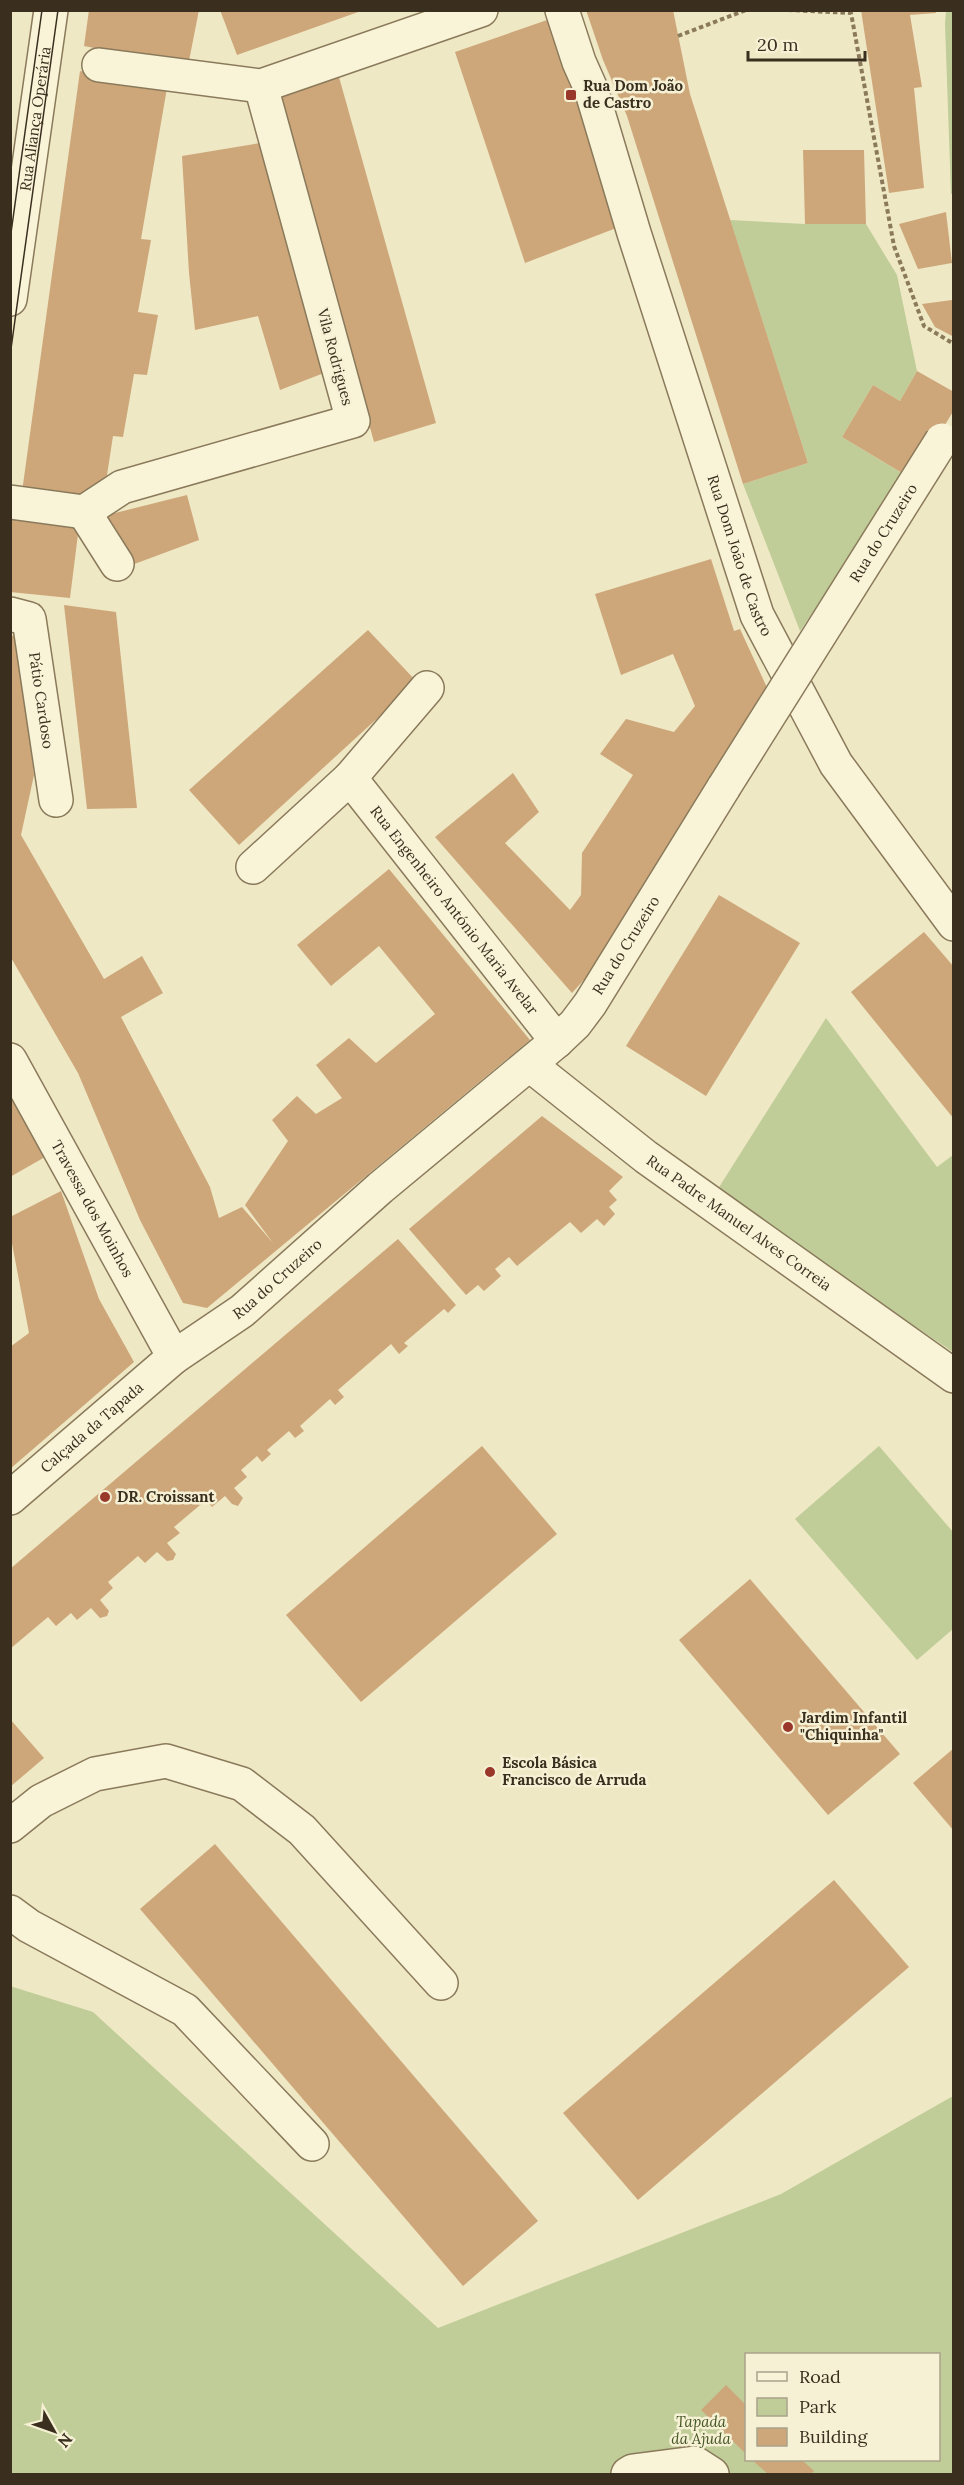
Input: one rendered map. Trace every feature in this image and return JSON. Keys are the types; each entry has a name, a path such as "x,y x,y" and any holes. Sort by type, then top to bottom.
{"street":[{"name":"Rua Aliança Operária","path":"10,298 51,10"},
{"path":"99,65 261,86 481,10"},
{"name":"Rua Dom João de Castro","path":"562,10 579,62 591,88 634,233 757,615 836,764 954,924"},
{"name":"Vila Rodrigues","path":"84,512 122,487 353,421 261,86"},
{"name":"Rua do Cruzeiro","path":"174,1357 242,1311 380,1188 530,1065 575,1024 590,1004 948,432"},
{"path":"10,502 84,512 117,564"},
{"name":"Pátio Cardoso","path":"10,614 29,619 56,800"},
{"path":"253,867 350,778 427,688"},
{"name":"Rua Engenheiro António Maria Avelar","path":"350,778 557,1041"},
{"name":"Travessa dos Moinhos","path":"10,1060 174,1357"},
{"name":"Rua Padre Manuel Alves Correia","path":"530,1065 646,1158 954,1376"},
{"name":"Calçada da Tapada","path":"10,1498 174,1357"},
{"path":"10,1826 41,1801 95,1774 166,1761 242,1784 302,1830 441,1983"},
{"path":"10,1912 30,1926 185,2010 312,2144"},
{"path":"628,2475 633,2471 695,2463 712,2475"}],"path":[{"path":"678,36 746,10"},
{"path":"788,10 851,13 894,246 924,326 954,344"}],"green space":[{"path":"946,11 954,11 953,194 951,194"},
{"path":"730,220 866,224 897,275 917,371 900,401 873,385 842,437 905,475 800,631 743,484 808,463"},
{"path":"826,1018 937,1167 953,1155 953,1352 716,1192"},
{"path":"879,1446 953,1532 953,1629 917,1660 795,1519"},
{"name":"Tapada da Ajuda","path":"10,1986 93,2012 438,2328 781,2194 953,2096 953,2474 11,2474"}],"building":[{"path":"89,10 199,10 188,66 84,46"},
{"path":"220,10 361,10 361,11 237,55"},
{"path":"586,10 673,10 690,94 808,463 743,484 627,116 603,60"},
{"path":"861,10 935,10 936,13 910,15 922,87 914,88 924,188 889,193"},
{"path":"550,19 619,227 525,263 455,52"},
{"path":"80,71 167,88 141,239 151,240 138,312 158,315 147,375 134,374 123,437 113,436 105,488 87,501 22,492"},
{"path":"339,77 436,423 374,442 279,97"},
{"path":"260,143 324,373 280,390 258,316 195,330 189,273 182,156"},
{"path":"803,150 864,150 866,224 805,224"},
{"path":"946,212 952,263 918,269 899,224"},
{"path":"952,300 954,337 935,327 922,304"},
{"path":"917,371 954,392 954,410 912,479 842,437 873,385 900,401"},
{"path":"187,495 199,540 129,566 99,517"},
{"path":"10,517 79,526 70,598 10,592"},
{"path":"711,559 734,631 740,629 770,694 610,951 572,993 435,837 513,773 539,812 505,843 570,910 581,895 582,853 633,775 600,754 626,719 674,732 695,706 673,654 621,675 595,594"},
{"path":"64,605 116,612 137,808 87,809"},
{"path":"368,630 417,682 239,845 189,790"},
{"path":"10,635 18,637 34,775 21,835 104,979 142,956 163,993 121,1017 210,1187 219,1218 242,1207 273,1243 245,1205 288,1141 272,1120 297,1096 316,1114 342,1098 316,1065 349,1038 376,1063 435,1014 379,946 331,986 297,945 389,869 530,1040 207,1308 183,1303 140,1220 78,1073 10,956"},
{"path":"719,895 800,943 706,1096 626,1046"},
{"path":"924,932 954,967 954,1119 851,992"},
{"path":"10,1092 45,1157 10,1177"},
{"path":"542,1116 623,1177 609,1191 617,1200 609,1207 615,1214 604,1226 597,1219 581,1233 570,1222 517,1266 509,1257 495,1269 501,1276 484,1291 478,1285 466,1295 409,1229"},
{"path":"61,1191 99,1299 134,1362 10,1469 10,1347 29,1333 10,1233 10,1217"},
{"path":"398,1239 456,1305 448,1313 444,1309 404,1343 408,1346 399,1354 391,1344 338,1390 344,1397 335,1405 330,1399 300,1426 304,1431 295,1438 289,1431 267,1450 271,1454 262,1462 257,1456 241,1470 247,1477 234,1488 243,1498 238,1506 232,1504 225,1496 212,1507 206,1500 174,1527 180,1533 167,1543 176,1554 173,1560 167,1561 157,1552 145,1563 138,1556 108,1582 113,1588 100,1600 109,1611 107,1616 100,1618 91,1608 77,1620 71,1613 56,1626 48,1617 10,1649 10,1569"},
{"path":"482,1446 557,1534 361,1702 286,1615"},
{"path":"750,1579 900,1754 828,1815 679,1640"},
{"path":"10,1719 44,1758 10,1787"},
{"path":"954,1748 954,1831 913,1783"},
{"path":"215,1844 538,2221 463,2286 140,1909"},
{"path":"834,1880 909,1967 638,2200 563,2113"},
{"path":"726,2385 745,2404 745,2453 701,2410"},
{"path":"753,2461 803,2461 814,2471 811,2474 768,2474"}],"tram line":[{"path":"10,240 42,10"},
{"path":"10,356 58,10"}],"place":[{"name":"Rua Dom João de Castro","path":"571,95"},
{"name":"DR. Croissant","path":"105,1497"},
{"name":"Jardim Infantil \"Chiquinha\"","path":"788,1727"},
{"name":"Escola Básica Francisco de Arruda","path":"490,1772"}]}
